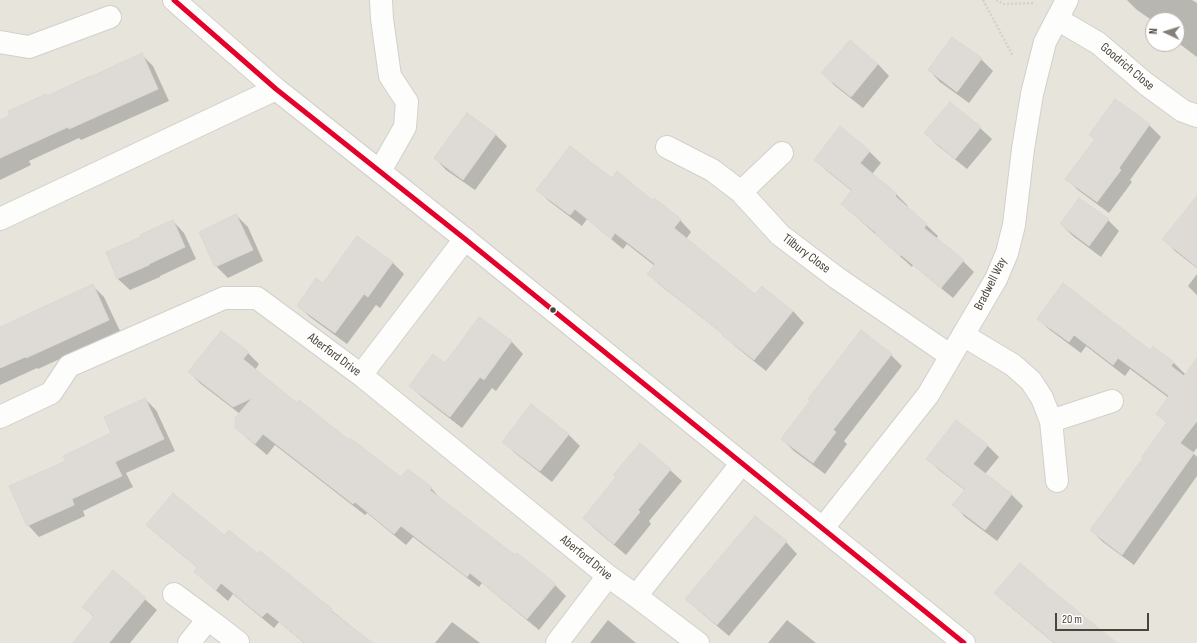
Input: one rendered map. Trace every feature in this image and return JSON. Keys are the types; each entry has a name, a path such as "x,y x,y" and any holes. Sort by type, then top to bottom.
{"street":[{"path":"174,0 276,89 465,239 964,643"},
{"path":"380,171 405,127 407,102 390,76 382,19 381,0"},
{"name":"Bradwell Way","path":"823,528 928,394 996,279 1007,253 1014,225 1023,149 1032,94 1045,42 1063,7"},
{"name":"Goodrich Close","path":"1063,7 1098,43 1146,84 1183,111 1197,116"},
{"path":"0,42 29,47 110,17"},
{"path":"0,219 276,89"},
{"name":"Tilbury Close","path":"667,147 712,170 741,192 780,235 837,278 951,356"},
{"path":"741,192 782,154"},
{"path":"361,375 465,239"},
{"name":"Aberford Drive","path":"0,417 51,393 69,366 224,298 257,298 361,375 608,576 698,643"},
{"path":"963,335 1013,365 1031,381 1042,398 1052,421 1057,481"},
{"path":"1052,421 1112,401"},
{"path":"636,596 742,463"},
{"path":"557,643 608,576"},
{"path":"174,594 238,642"},
{"path":"189,643 208,619"}],"path":[{"path":"983,0 1032,94"},
{"path":"996,0 1004,4 1063,7"}],"shaded area":[{"path":"0,0 1197,0 1197,643 0,643"}],"building":[{"path":"952,37 982,58 957,92 928,70"},
{"path":"850,40 878,64 851,97 821,73"},
{"path":"142,53 158,89 0,158 0,120 10,115 8,111 46,94 47,96"},
{"path":"1115,99 1150,124 1119,168 1121,170 1097,202 1065,179 1095,139 1089,135"},
{"path":"950,102 981,127 955,159 924,133"},
{"path":"467,113 496,134 463,180 434,158"},
{"path":"840,126 870,151 860,163 897,194 895,196 927,224 924,228 964,260 941,288 901,255 900,256 875,234 876,233 841,204 852,190 814,160"},
{"path":"570,146 612,178 617,171 652,200 654,198 681,219 674,228 755,294 762,286 793,311 754,360 647,274 655,264 615,233 611,239 575,209 570,215 536,190"},
{"path":"1197,196 1197,267 1162,239"},
{"path":"1079,198 1109,219 1089,246 1060,224"},
{"path":"236,214 253,250 215,267 199,232"},
{"path":"173,220 185,247 117,279 106,252 141,237 140,235"},
{"path":"357,236 393,262 368,297 364,294 335,333 297,306 316,278 323,283"},
{"path":"1063,283 1150,350 1153,346 1174,362 1171,366 1184,376 1197,358 1197,421 1180,443 1194,453 1122,555 1090,530 1143,458 1142,457 1167,422 1156,414 1169,396 1118,358 1113,365 1074,335 1069,342 1037,319"},
{"path":"93,284 109,320 26,358 25,357 0,368 0,327"},
{"path":"479,317 512,341 484,380 480,377 450,417 409,386 433,354 445,363"},
{"path":"861,330 892,354 833,430 836,432 813,463 781,439 810,401 808,399"},
{"path":"221,331 249,352 243,359 297,403 299,400 349,440 350,438 401,477 408,469 432,487 430,490 515,555 517,553 556,584 527,619 470,573 467,577 401,526 394,534 355,502 353,504 263,434 255,444 235,428 235,418 252,398 233,407 188,372"},
{"path":"145,398 164,439 115,462 122,476 72,499 74,505 27,526 9,486 66,461 63,456 111,433 104,417"},
{"path":"531,404 569,434 540,471 502,442"},
{"path":"956,420 988,445 973,464 1012,494 985,530 952,505 965,489 926,459"},
{"path":"640,443 671,469 638,510 640,512 614,544 583,518 616,477 613,475"},
{"path":"173,493 224,535 229,530 258,554 260,551 332,609 331,611 373,643 305,643 267,612 262,617 221,583 216,590 194,572 197,567 146,525"},
{"path":"755,516 787,541 717,625 685,599"},
{"path":"1020,563 1117,643 1055,643 994,593"},
{"path":"113,570 146,598 109,643 73,643 94,616 82,607"}],"transit line":[{"path":"174,0 276,89 465,239 964,643"}]}
